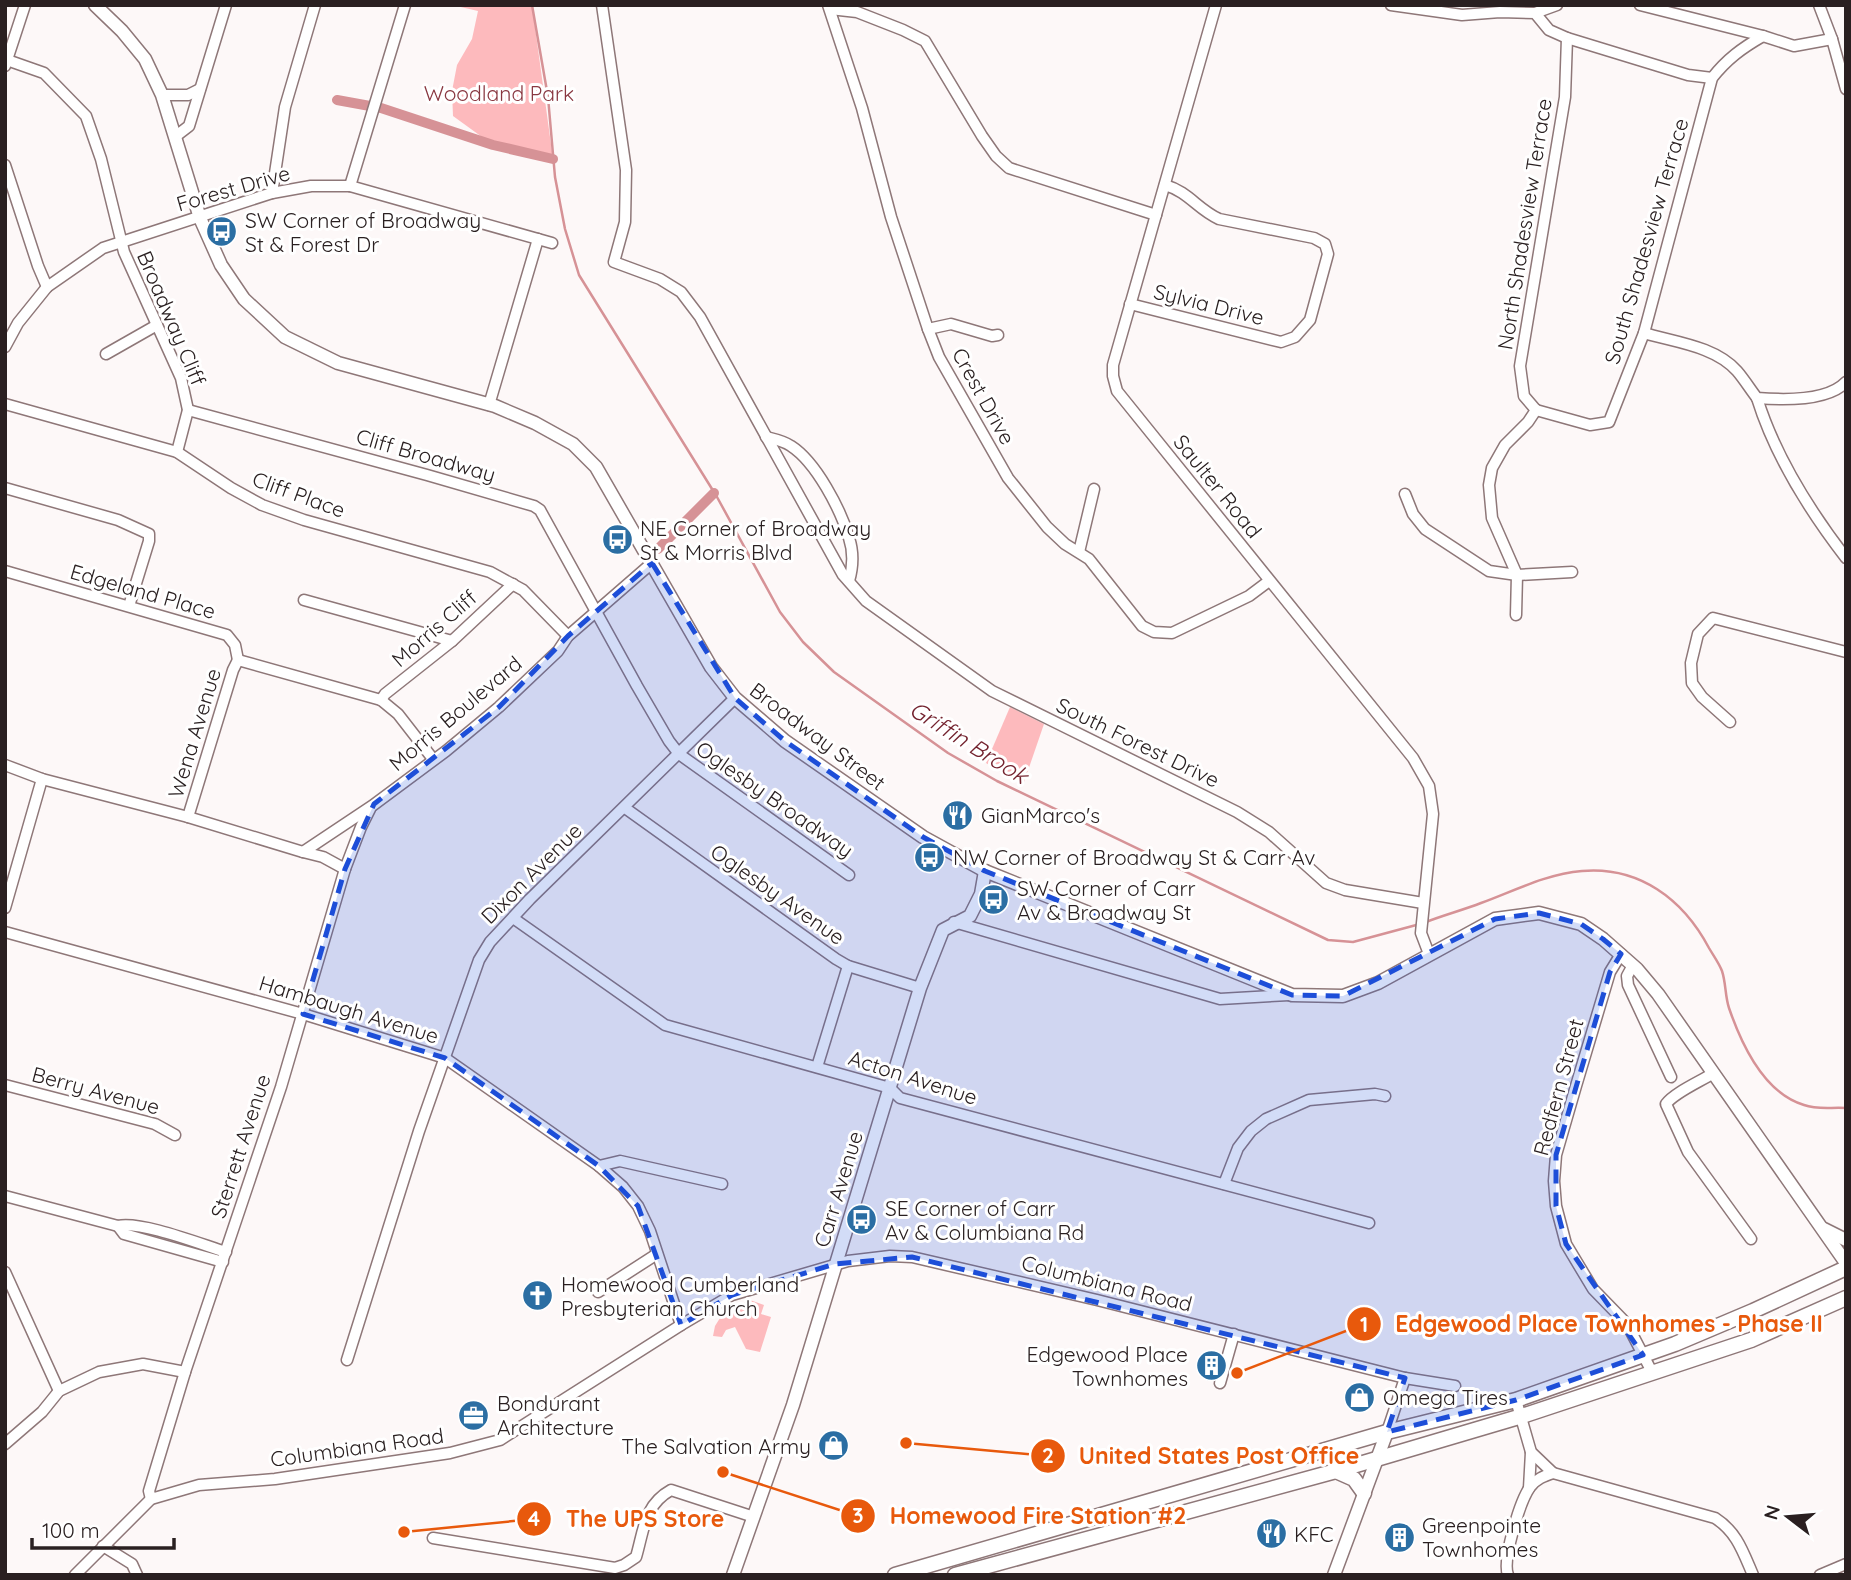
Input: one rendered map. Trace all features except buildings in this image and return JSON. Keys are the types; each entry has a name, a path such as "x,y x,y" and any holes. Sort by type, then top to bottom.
{"main road":[{"path":"895,1575 1387,1432 1516,1400 1643,1355 1753,1311 1846,1266"},
{"path":"955,1575 1336,1471 1522,1416 1751,1340 1846,1298"},
{"path":"1336,1471 1354,1479 1364,1493"}],"street":[{"path":"6,63 25,5"},
{"name":"Broadway Street","path":"95,5 122,31 145,59 162,95 200,218 221,265 244,299 285,337 338,363 489,405 535,423 573,444 596,467 711,667 734,698 785,741 923,837 985,871 1292,995 1343,996 1377,984 1495,919 1539,913 1581,924 1621,954 1658,994 1822,1227 1846,1266"},
{"path":"176,136 189,126 226,5"},
{"path":"272,193 285,107 315,5"},
{"path":"351,186 405,5"},
{"name":"South Forest Drive","path":"602,5 626,170 625,222 614,262 660,279 681,292 700,317 849,581 866,601 992,691 1237,813 1269,832 1326,883 1423,908"},
{"name":"Saulter Road","path":"1216,5 1113,365 1113,376 1117,391 1413,758 1429,786 1433,814 1421,933 1429,954"},
{"path":"1391,5 1462,15 1501,8 1535,13 1558,5"},
{"path":"1640,5 1794,46 1832,39"},
{"path":"1819,5 1846,89"},
{"path":"829,7 857,12 925,41 982,136 996,156 1009,168 1156,215"},
{"name":"Crest Drive","path":"829,7 862,108 891,217 928,330 939,358 1008,478 1047,527 1065,544 1089,559 1142,625 1154,632 1172,633 1249,596 1269,581"},
{"path":"1535,13 1549,30 1567,38 1688,75 1712,78 1738,50 1763,36"},
{"name":"North Shadesview Terrace","path":"1536,410 1524,396 1520,366 1565,97 1567,38"},
{"name":"Broadway Cliff","path":"6,63 44,73 86,116 101,159 124,252 181,378 188,410"},
{"name":"South Shadesview Terrace","path":"1536,410 1590,425 1609,422 1644,333 1712,78"},
{"path":"162,95 188,95 200,89"},
{"path":"5,165 47,287"},
{"name":"Sylvia Drive","path":"1130,304 1280,342 1295,337 1310,320 1324,277 1328,254 1325,244 1314,238 1219,219 1205,213 1181,189 1165,185"},
{"name":"Forest Drive","path":"5,346 18,323 47,287 103,248 272,193 311,186 351,186 552,243"},
{"path":"489,405 538,239"},
{"path":"928,330 951,324 992,336 998,335"},
{"path":"106,354 157,325"},
{"path":"1644,333 1704,350 1721,358 1736,370 1757,398 1765,423 1796,484 1846,558"},
{"path":"1757,398 1785,401 1816,396 1846,382"},
{"name":"Cliff Place","path":"5,404 177,452 262,505 304,520 490,572 523,590 568,636"},
{"path":"177,452 188,410"},
{"name":"Cliff Broadway","path":"188,410 427,475 540,510 668,741 679,754"},
{"path":"1516,615 1517,575 1492,518 1489,485 1492,468 1505,445 1536,410"},
{"path":"766,437 791,446 806,458 815,470 849,538 852,567 849,581"},
{"path":"5,488 118,520 149,534 129,606"},
{"path":"1079,552 1094,489"},
{"path":"1405,494 1413,514 1425,529 1489,571 1517,575 1573,572"},
{"name":"Morris Boulevard","path":"303,852 372,806 499,707 558,650 568,636 652,563"},
{"name":"Edgeland Place","path":"5,572 227,635 236,645 238,660"},
{"name":"Morris Cliff","path":"381,700 452,641 513,584"},
{"path":"304,600 452,641"},
{"path":"1730,722 1702,697 1692,683 1691,663 1698,634 1713,618 1846,652"},
{"path":"238,660 381,700 402,720 433,759"},
{"name":"Wena Avenue","path":"188,817 238,660"},
{"name":"Dixon Avenue","path":"347,1360 419,1131 479,960 490,942 513,918 734,698"},
{"name":"Oglesby Broadway","path":"679,754 849,875"},
{"path":"5,765 42,779 188,817 323,857 345,869"},
{"path":"5,908 42,779"},
{"name":"Sterrett Avenue","path":"151,1499 149,1491 185,1372 303,1014 345,869 372,806"},
{"name":"Oglesby Avenue","path":"625,808 758,905 849,966 920,988"},
{"name":"Carr Avenue","path":"733,1575 793,1405 920,988 943,930 970,916 981,894 985,871"},
{"name":"Acton Avenue","path":"513,918 665,1025 890,1088 898,1097 1370,1223"},
{"path":"954,922 1220,999 1292,995"},
{"name":"Hambaugh Avenue","path":"5,932 303,1014 445,1058 599,1166 624,1187 638,1206 650,1231 681,1325"},
{"name":"Redfern Street","path":"1621,954 1610,972 1556,1155 1554,1181 1556,1206 1566,1244 1593,1289 1627,1324 1653,1374"},
{"path":"1633,965 1627,976 1628,985 1671,1077"},
{"path":"817,1067 849,966"},
{"path":"1712,1074 1672,1097 1666,1104 1688,1152 1751,1239"},
{"name":"Berry Avenue","path":"5,1085 155,1124 175,1135"},
{"path":"1224,1184 1238,1148 1251,1131 1266,1119 1309,1100 1375,1094 1385,1096"},
{"path":"599,1166 620,1161 722,1184"},
{"path":"5,1196 118,1226 124,1234 160,1238 224,1257"},
{"path":"1822,1227 1846,1240"},
{"path":"598,1292 657,1254"},
{"name":"Columbiana Road","path":"75,1575 151,1499 199,1485 275,1479 464,1451 500,1440 732,1295 835,1264 890,1256 912,1257 1405,1378 1455,1386"},
{"path":"5,1272 59,1391"},
{"path":"1220,1383 1234,1335"},
{"path":"5,1444 42,1412 59,1391 99,1372 144,1364 185,1372"},
{"path":"1334,1575 1405,1378"},
{"path":"1508,1575 1508,1546 1529,1488 1531,1451 1516,1400"},
{"path":"1531,1451 1553,1473 1715,1518 1726,1525 1736,1537 1753,1575"},
{"path":"1529,1488 1541,1477 1553,1473"},
{"path":"433,1538 615,1568 636,1557 650,1507 659,1497 671,1490 754,1517"},
{"path":"103,1546 132,1564 136,1575"},
{"path":"1820,1575 1846,1564"}],"highlighted area":[{"path":"652,563 735,698 785,741 923,837 985,871 1292,995 1343,996 1495,919 1539,913 1581,924 1603,939 1621,954 1610,972 1556,1155 1556,1206 1566,1244 1643,1355 1516,1400 1387,1432 1405,1378 912,1257 835,1264 732,1295 681,1325 638,1206 599,1166 445,1058 303,1014 345,869 374,804 499,707 568,636"}],"green space":[{"name":"Woodland Park","path":"452,5 532,5 553,159 493,145 453,116 452,91 457,65 472,39 478,11"},
{"path":"1010,707 1044,724 1023,785 986,763"},
{"path":"750,1300 764,1305 761,1314 771,1317 760,1352 746,1349 735,1327 726,1330 722,1337 713,1336 720,1318 716,1315"}],"waterway":[{"name":"Griffin Brook","path":"532,5 548,97 555,177 565,229 579,275 717,497 780,612 803,642 834,672 948,753 997,781 1328,940 1353,942 1420,924"},
{"path":"337,100 381,108 493,145 553,159"},
{"path":"658,549 714,493"},
{"name":"Griffin Brook","path":"1426,922 1543,879 1569,873 1603,871 1640,880 1672,901 1698,930 1722,971 1728,1003 1740,1036 1766,1078 1790,1099 1809,1107 1846,1108"}],"place":[{"name":"SW Corner of Broadway St & Forest Dr","path":"222,232"},
{"name":"NE Corner of Broadway St & Morris Blvd","path":"617,540"},
{"name":"GianMarco's","path":"958,815"},
{"name":"NW Corner of Broadway St & Carr Av","path":"930,857"},
{"name":"SW Corner of Carr Av & Broadway St","path":"994,900"},
{"name":"SE Corner of Carr Av & Columbiana Rd","path":"862,1220"},
{"name":"Homewood Cumberland Presbyterian Church","path":"538,1296"},
{"name":"Edgewood Place Townhomes","path":"1211,1366"},
{"name":"Edgewood Place Townhomes - Phase II","path":"1237,1373"},
{"name":"Omega Tires","path":"1360,1397"},
{"name":"Bondurant Architecture","path":"474,1415"},
{"name":"United States Post Office","path":"906,1443"},
{"name":"The Salvation Army","path":"834,1446"},
{"name":"Homewood Fire Station #2","path":"723,1472"},
{"name":"The UPS Store","path":"404,1532"},
{"name":"KFC","path":"1271,1534"},
{"name":"Greenpointe Townhomes","path":"1399,1537"}]}
